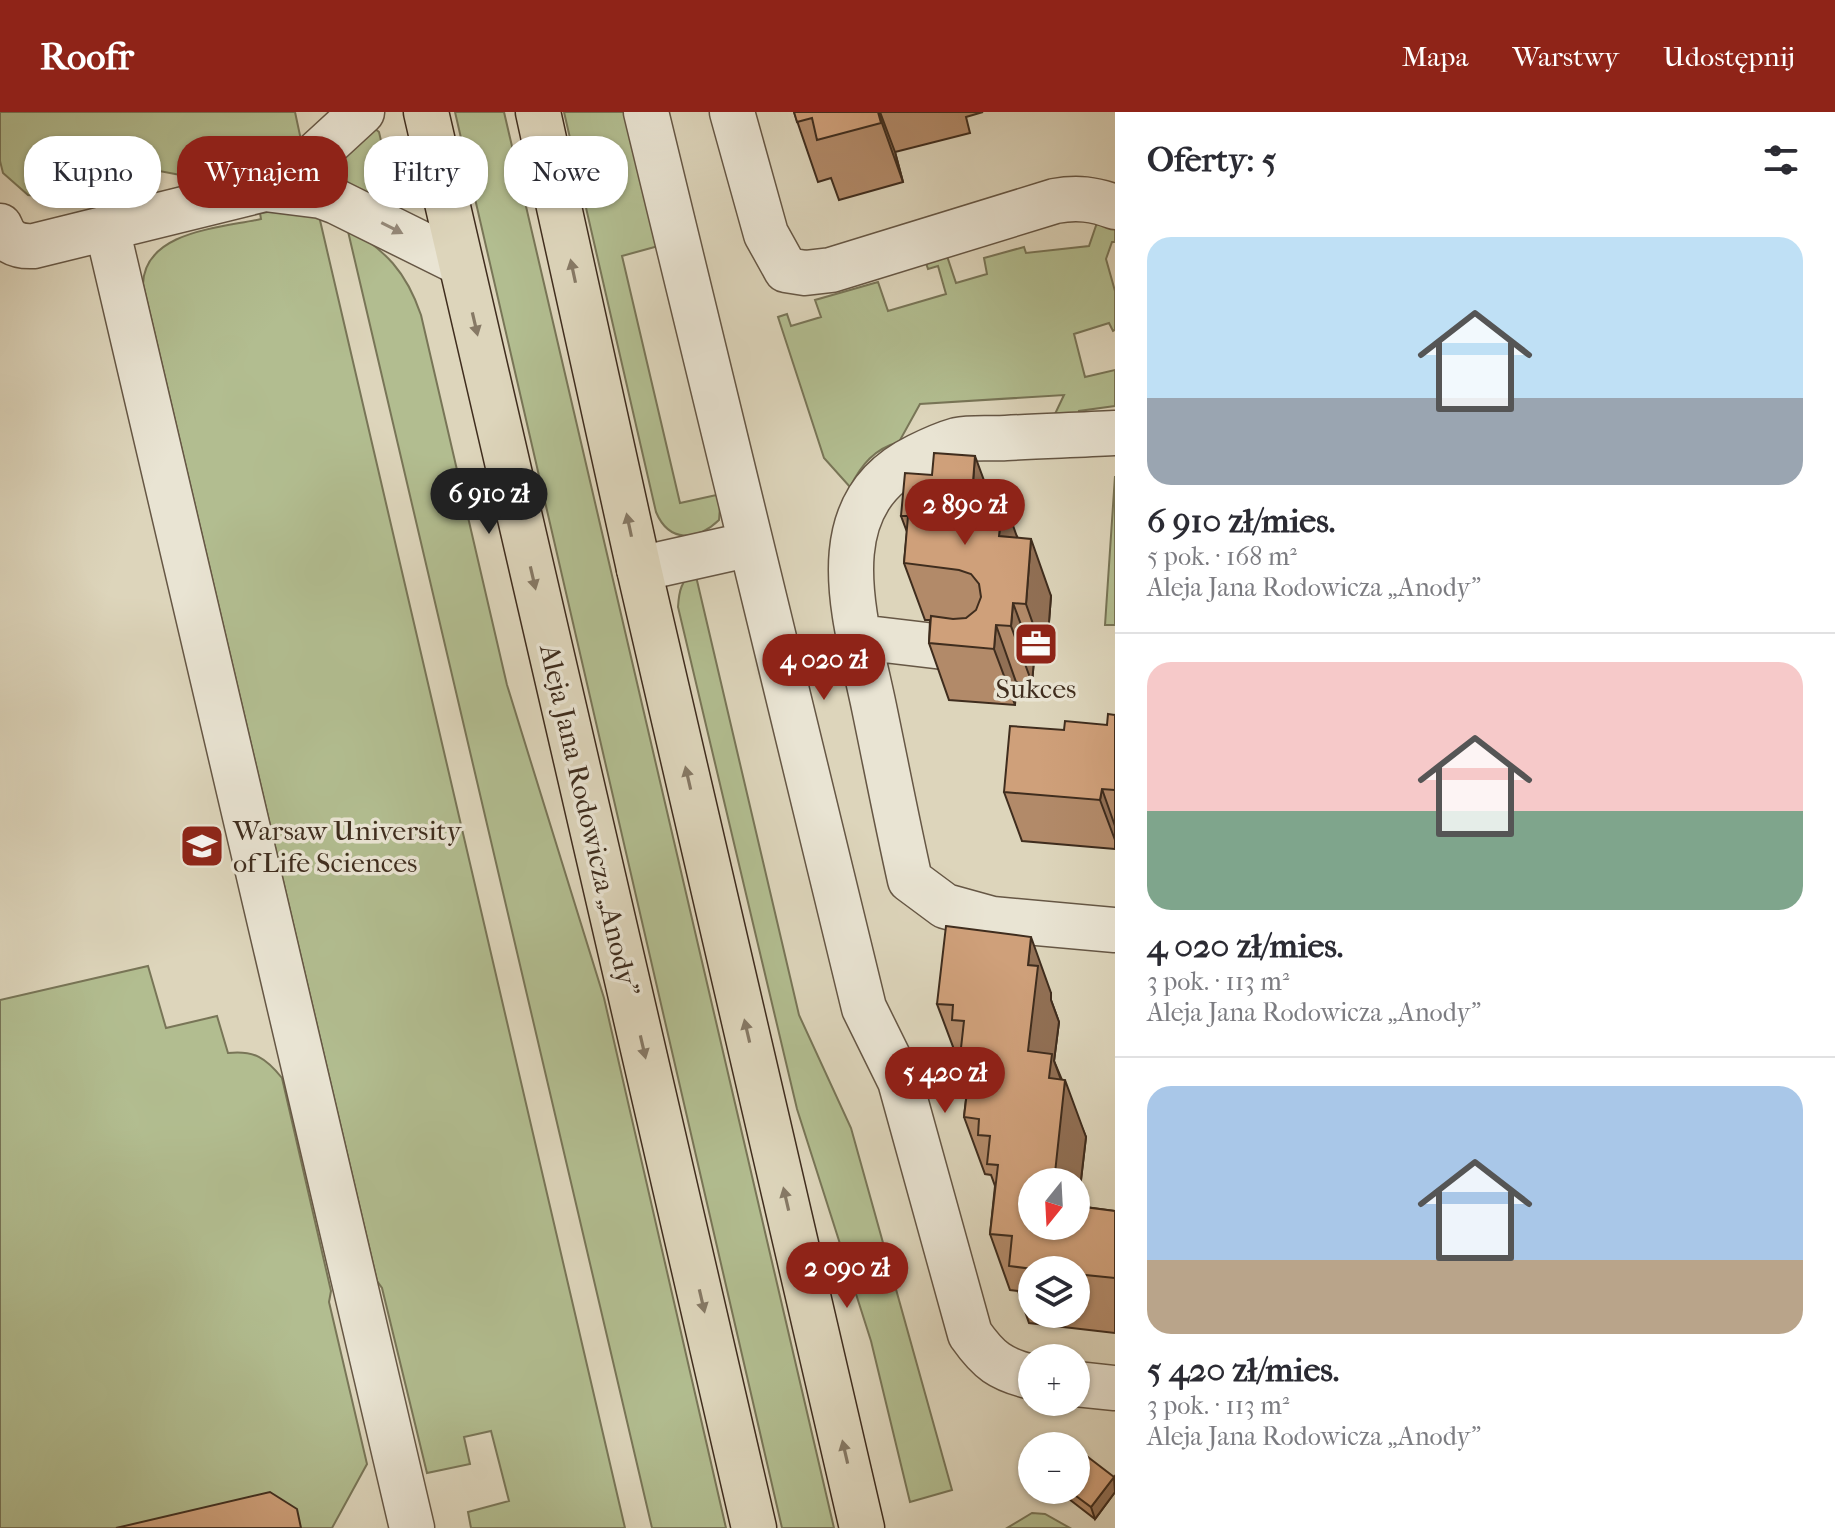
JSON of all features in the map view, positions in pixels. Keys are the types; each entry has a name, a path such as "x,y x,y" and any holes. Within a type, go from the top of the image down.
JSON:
{"main road":[{"name":"Aleja Jana Rodowicza „Anody”","path":"426,112 754,1528"},
{"path":"538,112 639,569 862,1528"}],"street":[{"path":"336,136 362,112"},
{"path":"646,112 864,1008 900,1081 970,1334 988,1359 1018,1374"},
{"path":"732,112 766,234 786,270 805,273 831,270 1075,197 1098,200 1115,207"},
{"path":"348,207 460,263"},
{"path":"0,226 9,241 20,247 188,208"},
{"path":"107,228 412,1528"},
{"path":"1115,433 958,440 930,450 891,472 864,507 852,544 850,580 910,880 945,906 992,919 1115,930"},
{"path":"639,569 751,544"},
{"path":"859,637 977,651"},
{"path":"1090,1385 1115,1388"}],"green space":[{"path":"0,112 295,112 300,136 177,136 177,174 161,171 161,136 24,136 24,191 3,173 0,161"},
{"path":"455,112 504,112 510,136 504,136 504,208 526,208 834,1528 782,1528 477,208 488,208 488,136 461,136"},
{"path":"564,112 631,112 662,245 622,256 680,503 721,494 719,520 693,535 676,534 668,529 656,512 586,208 628,208 628,136 570,136"},
{"path":"373,127 379,132 380,136 364,136 364,196 348,191 348,149"},
{"path":"275,211 319,216 625,1528 471,1528 468,1512 509,1501 491,1431 464,1437 470,1464 427,1473 382,1288 377,1281 143,284 147,266 170,243 187,235 261,219 260,213"},
{"path":"1100,214 1115,223 1115,242 1112,242 1106,259 1115,291 1115,330 1109,323 1074,334 1085,377 1115,370 1115,406 1079,411 1078,421 1054,416 1064,395 920,404 899,442 870,458 850,487 824,458 778,317 787,314 791,326 821,317 815,300 878,282 888,311 946,294 938,266 928,269 924,257 946,253 956,283 987,274 984,258 1024,247 1026,253 1089,246"},
{"path":"347,227 393,264 409,286 421,315 507,685 604,998 726,1528 652,1528"},
{"path":"1115,476 1115,625 1105,625"},
{"path":"695,572 799,1015 851,1128 952,1490 910,1502 871,1341 797,1109 678,607 682,586"},
{"path":"148,966 166,1028 217,1016 228,1053 259,1057 282,1078 367,1464 332,1528 0,1528 0,1000"},
{"path":"1032,1513 1045,1514 1070,1528 1007,1528"}],"building":[{"path":"794,112 878,112 881,123 817,140 812,118 797,122"},
{"path":"934,453 975,456 972,495 1003,497 999,536 1031,539 1026,604 1013,603 1011,626 996,625 994,649 929,643 931,616 966,618 976,610 981,597 979,584 971,574 959,570 904,563 908,516 901,516 905,473 932,475"},
{"path":"1108,714 1115,715 1115,790 1102,789 1100,800 1004,792 1010,726 1064,730 1065,721 1107,725"},
{"path":"946,926 1031,937 1028,965 1038,966 1028,1051 1052,1054 1049,1078 1065,1080 1056,1168 1018,1168 1018,1240 1090,1240 1090,1208 1115,1211 1115,1278 1090,1275 1090,1256 1018,1256 1018,1267 1009,1266 1012,1236 990,1234 998,1165 987,1164 990,1136 978,1135 979,1119 964,1117 972,1050 961,1048 964,1021 952,1020 953,1005 937,1004"},
{"path":"1090,1459 1114,1477 1091,1507 1087,1504 1090,1504"},
{"path":"270,1492 297,1509 301,1528 116,1528"}],"place":[{"name":"Sukces","path":"1036,644"},
{"name":"Warsaw University of Life Sciences","path":"202,846"}]}
